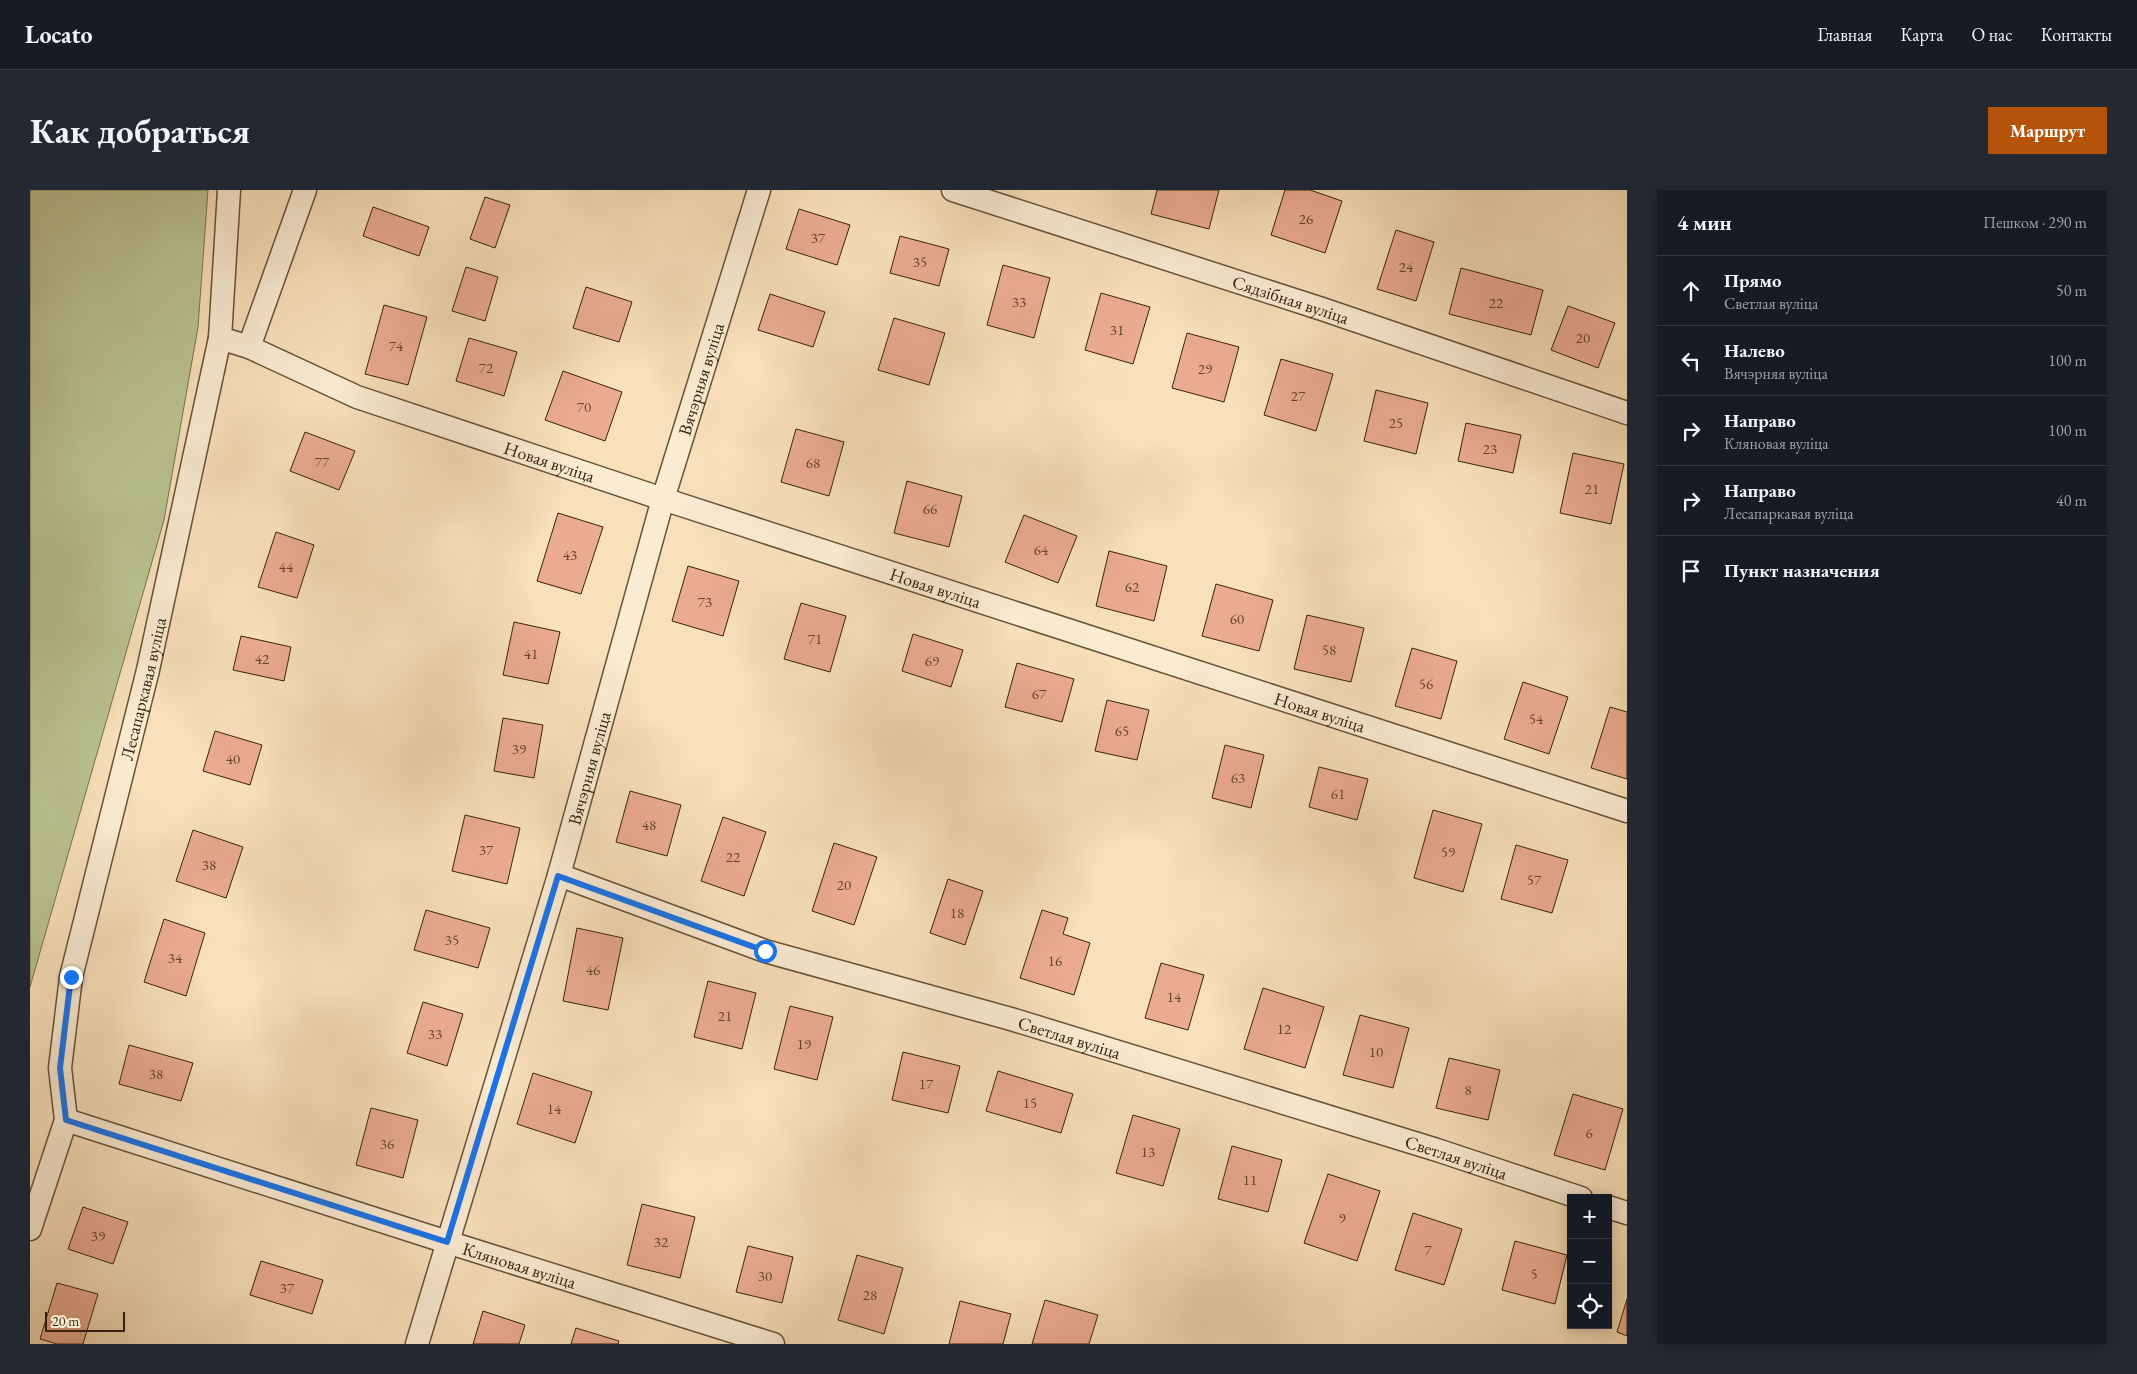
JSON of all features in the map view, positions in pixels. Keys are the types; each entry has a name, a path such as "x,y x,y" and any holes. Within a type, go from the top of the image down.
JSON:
{"street":[{"name":"Лесапаркавая вуліца","path":"30,1229 66,1120 60,1068 71,977 148,670 220,338 229,190"},
{"path":"220,338 249,347 305,190"},
{"name":"Вячэрняя вуліца","path":"417,1344 558,876 664,499 759,190"},
{"name":"Сядзібная вуліца","path":"953,190 1322,309 1627,413"},
{"name":"Новая вуліца","path":"249,347 357,397 664,499 1627,811"},
{"name":"Светлая вуліца","path":"558,876 765,951 1011,1019 1428,1147 1569,1194"},
{"name":"Кляновая вуліца","path":"66,1120 773,1344"},
{"path":"1612,1208 1627,1213"}],"green space":[{"path":"30,190 208,190 198,327 164,520 30,987"}],"building":[{"path":"1157,190 1219,190 1209,229 1151,214"},
{"path":"1285,190 1310,190 1342,201 1325,253 1271,235"},
{"path":"485,197 510,205 495,248 470,239"},
{"path":"373,207 429,227 419,256 363,236"},
{"path":"799,209 850,225 837,265 786,249"},
{"path":"1396,230 1434,242 1416,301 1377,289"},
{"path":"900,236 949,249 939,286 890,273"},
{"path":"1003,265 1050,278 1034,338 987,325"},
{"path":"466,267 498,277 485,321 452,311"},
{"path":"1461,268 1543,290 1531,335 1449,314"},
{"path":"586,287 632,302 619,342 573,328"},
{"path":"1101,293 1150,307 1133,364 1085,350"},
{"path":"770,294 825,312 813,347 758,330"},
{"path":"384,305 427,317 408,385 365,374"},
{"path":"1568,306 1615,323 1598,368 1551,350"},
{"path":"894,318 945,333 929,385 878,370"},
{"path":"1187,333 1239,347 1224,402 1172,388"},
{"path":"469,338 517,352 504,396 456,381"},
{"path":"1281,359 1333,374 1316,431 1264,415"},
{"path":"563,371 622,392 605,441 545,420"},
{"path":"1376,390 1428,403 1416,454 1364,441"},
{"path":"1466,423 1521,435 1513,473 1458,461"},
{"path":"796,429 844,442 829,496 781,482"},
{"path":"305,432 355,451 339,490 290,471"},
{"path":"1573,453 1624,464 1611,524 1560,513"},
{"path":"907,481 962,496 949,547 894,533"},
{"path":"558,513 603,527 581,594 537,581"},
{"path":"1024,515 1077,536 1058,583 1005,562"},
{"path":"276,532 314,545 297,598 258,587"},
{"path":"1109,551 1167,566 1154,621 1096,606"},
{"path":"688,566 739,581 723,636 672,621"},
{"path":"1216,584 1273,600 1259,651 1202,636"},
{"path":"801,603 846,616 830,672 784,659"},
{"path":"1307,615 1364,628 1351,682 1294,669"},
{"path":"514,622 560,632 548,684 503,675"},
{"path":"913,634 963,650 951,687 902,671"},
{"path":"241,636 291,647 284,681 233,670"},
{"path":"1412,648 1457,661 1441,719 1395,706"},
{"path":"1017,663 1074,679 1062,722 1005,707"},
{"path":"1523,682 1568,697 1549,754 1504,739"},
{"path":"1107,700 1149,710 1137,760 1095,751"},
{"path":"1610,707 1627,712 1627,779 1591,768"},
{"path":"503,718 543,725 534,778 494,771"},
{"path":"215,731 262,745 250,785 203,771"},
{"path":"1225,745 1264,755 1251,808 1212,798"},
{"path":"1319,767 1368,779 1357,820 1309,807"},
{"path":"630,791 681,805 667,856 616,842"},
{"path":"1433,810 1482,824 1463,892 1414,878"},
{"path":"465,815 520,828 507,884 452,871"},
{"path":"723,817 766,832 744,896 701,881"},
{"path":"193,830 243,847 226,898 176,881"},
{"path":"834,843 877,857 854,925 812,911"},
{"path":"1516,845 1568,860 1552,913 1501,899"},
{"path":"948,879 983,891 965,945 930,933"},
{"path":"426,910 490,928 478,968 414,950"},
{"path":"1042,910 1068,918 1063,934 1090,943 1074,995 1020,978"},
{"path":"164,919 205,933 186,996 144,982"},
{"path":"577,928 623,938 608,1010 563,1001"},
{"path":"1161,963 1204,975 1188,1030 1145,1018"},
{"path":"708,981 756,993 742,1049 694,1037"},
{"path":"1263,988 1324,1007 1305,1068 1244,1049"},
{"path":"423,1002 463,1014 447,1066 407,1053"},
{"path":"790,1006 833,1017 817,1080 774,1069"},
{"path":"1360,1015 1409,1028 1393,1088 1343,1075"},
{"path":"129,1045 193,1063 181,1101 119,1084"},
{"path":"903,1052 960,1066 948,1113 892,1100"},
{"path":"1449,1058 1500,1070 1488,1120 1436,1108"},
{"path":"998,1071 1073,1094 1061,1133 986,1111"},
{"path":"533,1073 592,1092 575,1143 517,1124"},
{"path":"1573,1094 1623,1109 1605,1170 1554,1155"},
{"path":"371,1108 418,1120 403,1178 356,1165"},
{"path":"1133,1115 1180,1129 1163,1186 1116,1173"},
{"path":"1232,1146 1282,1160 1268,1212 1218,1199"},
{"path":"1328,1174 1380,1191 1357,1261 1304,1243"},
{"path":"642,1204 695,1217 680,1278 627,1265"},
{"path":"83,1207 128,1222 113,1264 68,1249"},
{"path":"1413,1213 1462,1229 1444,1285 1395,1270"},
{"path":"1515,1241 1567,1255 1555,1304 1502,1290"},
{"path":"748,1246 793,1257 782,1303 736,1292"},
{"path":"857,1255 903,1268 884,1334 838,1320"},
{"path":"261,1261 323,1280 312,1314 250,1295"},
{"path":"57,1283 98,1294 83,1344 57,1344 40,1339"},
{"path":"1627,1299 1627,1336 1617,1332"},
{"path":"1045,1300 1098,1315 1089,1344 1032,1344"},
{"path":"960,1301 1011,1314 1003,1344 949,1344"},
{"path":"483,1311 525,1325 519,1344 473,1344"},
{"path":"576,1328 619,1341 618,1344 571,1344"}],"route":[{"path":"71,977 60,1068 66,1120 447,1242 558,876 765,951"}]}
